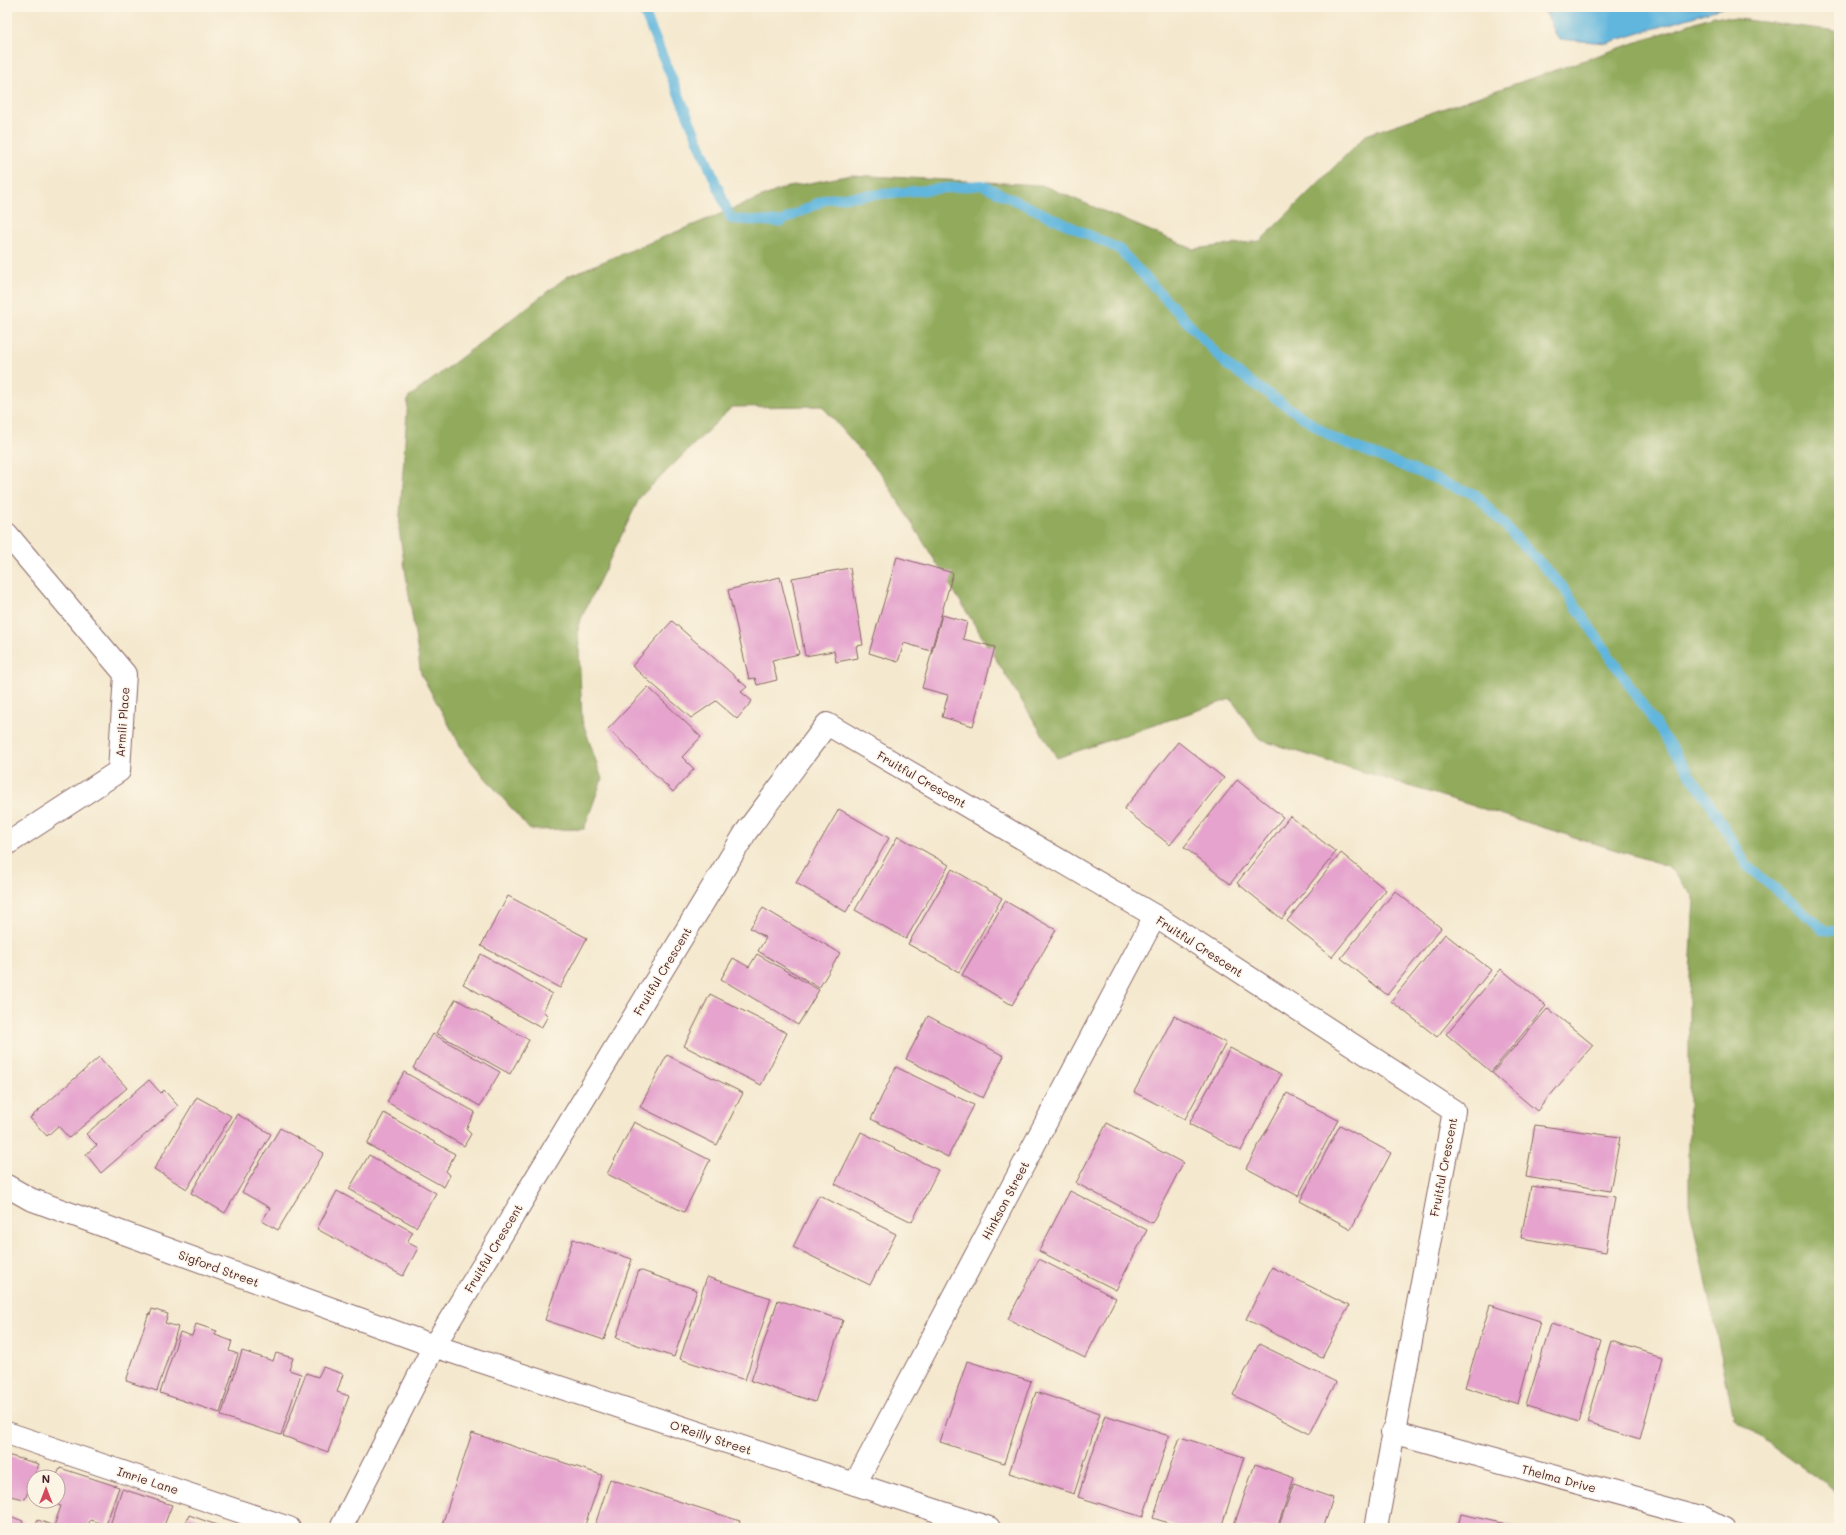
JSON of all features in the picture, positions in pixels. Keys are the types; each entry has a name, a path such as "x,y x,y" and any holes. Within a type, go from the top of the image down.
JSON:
{"street":[{"name":"Armili Place","path":"7,534 125,674 119,772 7,844"},
{"name":"Fruitful Crescent","path":"341,1528 434,1346 746,832 827,724 1155,916 1454,1111 1392,1432 1376,1528"},
{"name":"Hinkson Street","path":"855,1484 1155,916"},
{"name":"Sigford Street","path":"7,1186 30,1199 434,1346"},
{"name":"O'Reilly Street","path":"434,1346 989,1528"},
{"name":"Thelma Drive","path":"1392,1432 1703,1517 1724,1528"},
{"name":"Imrie Lane","path":"7,1433 289,1528"}],"green space":[{"path":"1713,16 1839,31 1839,1494 1734,1418 1689,1204 1689,995 1694,897 1668,866 1260,740 1231,699 1057,758 882,475 822,406 732,407 640,497 578,625 582,720 602,779 584,829 530,830 465,754 421,674 399,529 408,398 568,276 784,188 851,175 1042,185 1193,249 1260,241 1366,135"}],"water":[{"path":"1530,7 1725,7 1607,43 1558,39 1546,13"}],"building":[{"path":"897,557 953,573 931,651 904,643 898,662 869,653"},
{"path":"850,568 863,645 856,646 858,658 836,662 834,651 805,656 792,578"},
{"path":"780,577 799,654 772,660 777,680 757,685 755,678 749,679 728,590"},
{"path":"942,615 967,622 963,639 995,647 973,726 942,717 948,695 922,688"},
{"path":"672,621 747,687 741,692 752,701 737,719 716,701 691,718 632,666"},
{"path":"648,687 701,737 682,757 694,769 673,792 608,729"},
{"path":"1178,742 1224,778 1170,845 1124,809"},
{"path":"1237,780 1283,817 1230,884 1184,847"},
{"path":"839,809 889,838 846,912 796,883"},
{"path":"1290,816 1336,852 1282,919 1237,883"},
{"path":"898,836 949,865 906,939 855,910"},
{"path":"1341,853 1386,890 1332,957 1287,921"},
{"path":"952,869 1002,898 959,972 908,944"},
{"path":"1395,891 1441,928 1387,995 1341,958"},
{"path":"508,896 587,938 560,988 481,946"},
{"path":"1005,901 1056,930 1012,1005 962,975"},
{"path":"763,908 840,953 819,988 758,951 766,938 750,928"},
{"path":"1445,934 1491,970 1437,1037 1391,1001"},
{"path":"481,954 552,994 543,1011 548,1016 541,1028 463,984"},
{"path":"757,954 819,990 798,1025 721,979 733,958 749,967"},
{"path":"1501,969 1546,1006 1491,1072 1446,1034"},
{"path":"710,994 787,1033 761,1085 684,1046"},
{"path":"456,999 529,1040 510,1074 436,1033"},
{"path":"1548,1008 1593,1045 1537,1111 1492,1073"},
{"path":"928,1016 1004,1056 983,1098 906,1059"},
{"path":"1174,1016 1226,1043 1185,1119 1134,1092"},
{"path":"433,1034 500,1072 480,1106 413,1068"},
{"path":"1230,1048 1281,1075 1241,1151 1189,1124"},
{"path":"667,1055 743,1093 717,1145 640,1107"},
{"path":"99,1057 127,1088 69,1138 58,1126 47,1136 30,1118"},
{"path":"896,1067 974,1105 948,1157 871,1119"},
{"path":"404,1072 475,1112 466,1129 471,1134 464,1146 387,1102"},
{"path":"149,1080 161,1093 164,1090 178,1106 101,1173 86,1154 97,1145 86,1134"},
{"path":"1287,1093 1338,1120 1298,1196 1246,1168"},
{"path":"197,1097 231,1116 187,1189 154,1169"},
{"path":"384,1113 455,1154 446,1171 450,1175 444,1187 367,1144"},
{"path":"237,1114 271,1134 225,1213 191,1193"},
{"path":"634,1122 710,1160 684,1212 607,1174"},
{"path":"1107,1123 1183,1163 1152,1223 1076,1183"},
{"path":"1340,1125 1391,1153 1351,1229 1300,1201"},
{"path":"1535,1125 1620,1137 1610,1191 1526,1177"},
{"path":"280,1128 324,1153 278,1230 262,1221 270,1208 242,1192"},
{"path":"861,1132 938,1170 912,1222 835,1184"},
{"path":"369,1155 436,1193 416,1227 349,1189"},
{"path":"1531,1186 1615,1197 1606,1252 1521,1238"},
{"path":"337,1191 413,1232 407,1242 418,1248 403,1276 317,1229"},
{"path":"1070,1191 1147,1230 1116,1290 1039,1251"},
{"path":"819,1195 896,1234 870,1285 793,1247"},
{"path":"573,1239 632,1259 604,1340 545,1320"},
{"path":"1039,1259 1116,1298 1085,1358 1008,1319"},
{"path":"1272,1267 1349,1306 1322,1358 1246,1319"},
{"path":"639,1270 697,1290 674,1357 616,1338"},
{"path":"707,1277 771,1298 745,1380 680,1359"},
{"path":"778,1300 843,1320 815,1402 751,1381"},
{"path":"1490,1305 1540,1321 1518,1404 1465,1387"},
{"path":"152,1309 168,1314 165,1323 178,1327 157,1391 126,1381 149,1313 150,1315"},
{"path":"196,1324 217,1331 215,1335 232,1341 229,1351 238,1354 220,1413 160,1393 180,1332 192,1336"},
{"path":"1551,1324 1601,1340 1579,1422 1526,1406"},
{"path":"1611,1341 1662,1357 1640,1439 1587,1423"},
{"path":"1259,1344 1336,1382 1310,1434 1233,1395"},
{"path":"242,1351 273,1361 276,1353 293,1358 289,1370 301,1374 281,1435 221,1416"},
{"path":"967,1361 1031,1381 1004,1463 940,1442"},
{"path":"323,1367 343,1374 337,1392 349,1396 328,1452 283,1436 306,1373 318,1377"},
{"path":"1036,1392 1100,1413 1074,1494 1009,1473"},
{"path":"1105,1415 1169,1436 1143,1517 1078,1497"},
{"path":"472,1433 602,1475 584,1528 441,1528"},
{"path":"1180,1437 1244,1457 1221,1528 1183,1528 1153,1518"},
{"path":"7,1455 39,1464 37,1469 26,1469 25,1499 9,1496 7,1501"},
{"path":"1255,1464 1294,1478 1277,1528 1233,1528"},
{"path":"66,1470 119,1487 106,1525 90,1520 88,1528 34,1528 38,1520 54,1526 60,1509 66,1509"},
{"path":"610,1479 740,1521 738,1528 594,1528"},
{"path":"1294,1484 1333,1498 1323,1528 1278,1528"},
{"path":"122,1489 172,1505 163,1528 116,1528 110,1525"},
{"path":"1461,1514 1519,1527 1519,1528 1458,1528"},
{"path":"7,1515 23,1521 20,1528 7,1528"},
{"path":"189,1515 225,1528 184,1528"}],"waterway":[{"path":"642,7 731,219 780,222 826,199 982,185 1119,249 1228,366 1333,438 1476,495 1562,586 1712,807 1747,866 1824,930 1839,931"}]}
